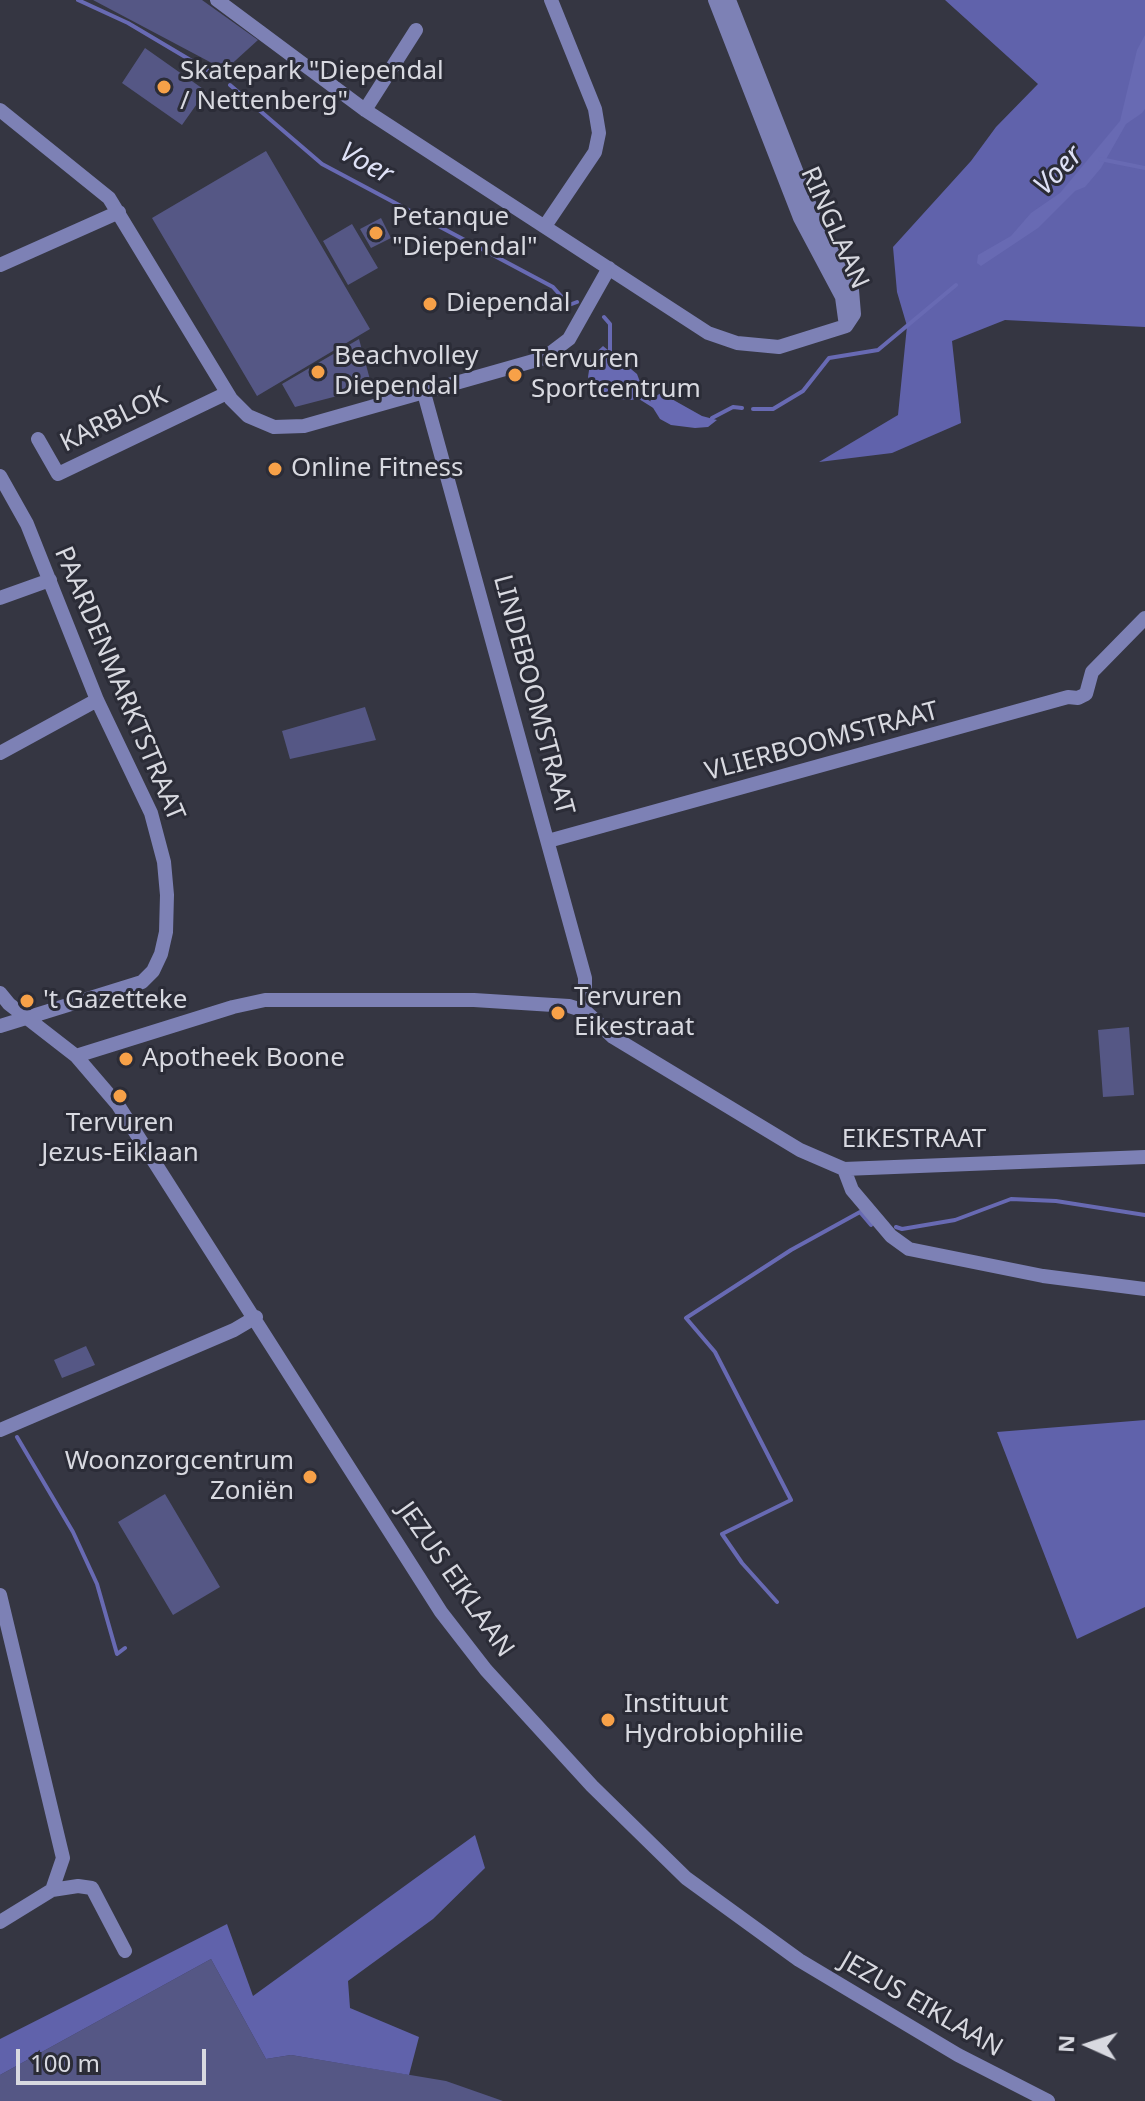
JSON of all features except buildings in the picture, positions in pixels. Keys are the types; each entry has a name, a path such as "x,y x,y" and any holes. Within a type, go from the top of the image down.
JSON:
{"street":[{"path":"545,226 595,152 599,133 595,109 551,0"},
{"name":"RINGLAAN","path":"715,0 800,218 842,297 846,326"},
{"name":"RINGLAAN","path":"729,0 814,216 852,290 854,314 846,326"},
{"path":"223,2 365,110 708,333 737,343 766,348 791,345 846,326"},
{"path":"365,110 416,30"},
{"path":"0,110 109,198 227,393 248,416 274,427 290,428 424,393 524,365 553,352 576,328 609,268"},
{"path":"0,265 119,212"},
{"name":"KARBLOK","path":"38,439 58,474 227,393"},
{"name":"LINDEBOOMSTRAAT","path":"424,393 585,978 585,1011"},
{"name":"PAARDENMARKTSTRAAT","path":"0,476 27,524 97,700 151,813 164,862 166,932 153,971 142,982 0,1026"},
{"path":"0,598 50,580"},
{"name":"VLIERBOOMSTRAAT","path":"548,841 1068,697 1078,698 1086,694 1092,672 1142,625"},
{"path":"0,753 97,700"},
{"name":"JEZUS EIKLAAN","path":"0,993 26,1018 76,1056 118,1105 464,1644 649,1844 686,1878 799,1960 958,2055 1048,2101"},
{"path":"76,1056 265,1000 474,1000 569,1006 585,1011"},
{"name":"EIKESTRAAT","path":"585,1011 613,1037 800,1150 844,1169 1145,1157"},
{"path":"844,1169 852,1190 891,1236 909,1249 1043,1276 1145,1289"},
{"path":"0,1430 234,1330 256,1317"},
{"path":"0,1595 2,1614 61,1845 62,1869 52,1890"},
{"path":"0,1922 52,1890 78,1886 92,1888 125,1951"}],"shaded area":[{"path":"93,0 202,0 258,40 225,70"},
{"path":"945,0 1145,0 1145,327 1005,320 952,341 961,423 892,453 819,462 898,415 907,326 897,292 893,247 971,161 996,127 1038,84"},
{"path":"1145,35 1145,109 1126,124 1101,168 1085,187 1075,191 1038,228 981,266 977,263 978,255 1011,236 1031,213 1060,193 1120,121 1137,50"},
{"name":"Skatepark \"Diependal / Nettenberg\"","path":"145,48 206,91 182,125 122,83"},
{"path":"266,151 370,329 257,396 152,218"},
{"name":"Petanque \"Diependal\"","path":"381,218 391,238 371,248 360,229"},
{"path":"352,224 378,268 348,285 323,241"},
{"path":"359,339 372,387 295,407 282,384"},
{"path":"603,346 637,374 645,395 632,400 611,398 592,385 588,377 591,357"},
{"path":"661,393 702,416 717,420 708,427 671,425 660,419 650,403"},
{"path":"365,707 376,740 290,759 282,731"},
{"path":"1129,1027 1134,1095 1103,1097 1098,1030"},
{"path":"86,1346 95,1365 62,1378 54,1360"},
{"path":"1145,1420 1145,1607 1077,1639 997,1432"},
{"path":"165,1494 220,1587 173,1615 118,1522"},
{"path":"475,1835 485,1868 433,1919 348,1981 350,2008 419,2037 409,2075 291,2055 266,2059 211,1959 0,2075 0,2039 227,1924 253,1996"},
{"path":"211,1959 266,2059 291,2055 446,2081 503,2101 0,2101 0,2075"}],"waterway":[{"name":"Voer","path":"78,0 128,23 219,77"},
{"name":"Voer","path":"230,85 322,164 553,287 569,305 577,302"},
{"path":"1100,159 1145,168"},
{"name":"Voer","path":"753,409 773,409 803,391 829,358 878,350 956,285"},
{"name":"Voer","path":"604,317 610,324 610,352"},
{"name":"Voer","path":"638,396 654,406"},
{"name":"Voer","path":"712,418 733,407 742,408"},
{"path":"896,1227 902,1229 955,1220 1011,1199 1056,1201 1145,1215"},
{"path":"777,1602 742,1563 722,1534 791,1500 715,1352 686,1318 791,1250 860,1212 871,1225"},
{"path":"17,1437 73,1532 97,1584 117,1654 125,1648"}],"place":[{"name":"Skatepark \"Diependal / Nettenberg\"","path":"164,87"},
{"name":"Petanque \"Diependal\"","path":"376,233"},
{"name":"Diependal","path":"430,304"},
{"name":"Beachvolley Diependal","path":"318,372"},
{"name":"Tervuren Sportcentrum","path":"515,375"},
{"name":"Online Fitness","path":"275,469"},
{"name":"'t Gazetteke","path":"27,1001"},
{"name":"Tervuren Eikestraat","path":"558,1013"},
{"name":"Apotheek Boone","path":"126,1059"},
{"name":"Tervuren Jezus-Eiklaan","path":"120,1096"},
{"name":"Woonzorgcentrum Zoniën","path":"310,1477"},
{"name":"Instituut Hydrobiophilie","path":"608,1720"}]}
